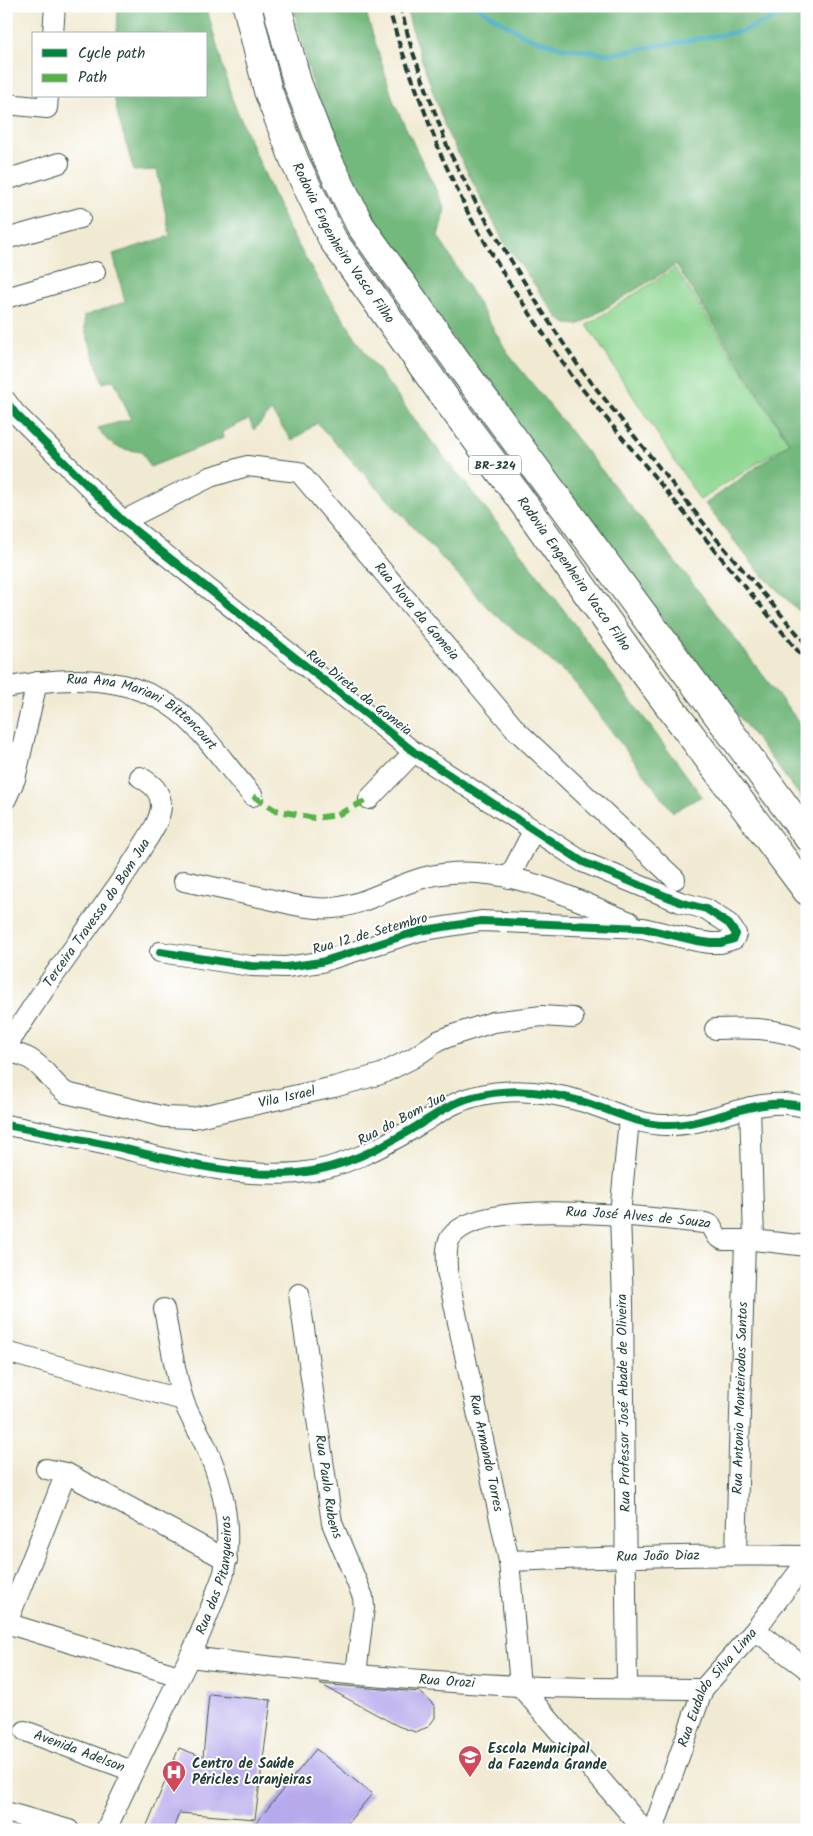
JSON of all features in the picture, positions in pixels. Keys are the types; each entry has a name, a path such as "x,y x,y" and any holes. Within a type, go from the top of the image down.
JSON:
{"highway":[{"name":"Rodovia Engenheiro Vasco Filho","path":"247,6 268,91 295,162 333,240 629,652 807,891"},
{"name":"Rodovia Engenheiro Vasco Filho","path":"277,6 297,82 325,154 360,225 466,374 807,836"}],"street":[{"path":"53,32 55,6"},
{"path":"6,104 47,108 48,98"},
{"path":"6,180 59,163"},
{"path":"6,239 80,218"},
{"path":"6,298 95,272"},
{"name":"Rua Direta da Gomeia","path":"6,401 15,413 123,522 414,752 583,862 680,902 706,909 729,924 736,934 734,939"},
{"name":"Rua Nova da Gomeia","path":"123,522 210,477 247,466 299,472 517,731 675,878"},
{"name":"Rua Ana Mariani Bittencourt","path":"6,688 37,682 72,680 119,684 142,690 179,712 200,733 253,796"},
{"path":"6,799 15,779 37,682"},
{"path":"369,799 414,752"},
{"name":"Terceira Travessa do Bom Jua","path":"6,1049 53,976 102,909 135,859 159,816 161,805 159,793 153,784 140,777"},
{"path":"509,878 530,837"},
{"path":"184,881 312,908 334,908 361,901 424,878 451,872 482,872 549,889 643,928"},
{"name":"Rua 12 de Setembro","path":"160,952 252,966 286,967 320,962 419,931 482,921 643,928 697,941 721,943 734,939"},
{"name":"Vila Israel","path":"6,1049 28,1058 55,1085 66,1093 165,1117 193,1118 334,1088 381,1074 414,1058 438,1041 494,1022 542,1016 573,1018"},
{"path":"715,1029 768,1029 794,1035 807,1041"},
{"name":"Rua do Bom Jua","path":"6,1125 182,1163 241,1172 296,1173 343,1164 401,1135 443,1110 471,1097 499,1091 534,1091 567,1098 584,1102 629,1119 651,1124 684,1124 771,1103 785,1103 807,1108"},
{"name":"Rua Antonio Monteirodos Santos","path":"736,1554 749,1240 750,1107"},
{"name":"Rua Professor José Abade de Oliveira","path":"627,1688 620,1215 629,1119"},
{"name":"Rua José Alves de Souza","path":"463,1227 492,1216 517,1213 550,1212 620,1215 705,1223 711,1225 717,1236 723,1240 749,1240 807,1246"},
{"name":"Rua Armando Torres","path":"463,1227 450,1237 447,1250 448,1271 508,1561 520,1686"},
{"name":"Rua Paulo Rubens","path":"299,1294 332,1523 363,1597 364,1607 356,1674"},
{"name":"Rua das Pitangueiras","path":"106,1830 178,1676 190,1658 224,1573 226,1560 225,1508 219,1482 207,1449 183,1400 164,1309"},
{"path":"6,1352 183,1400"},
{"path":"46,1469 66,1473 226,1560"},
{"path":"66,1473 7,1623 178,1676"},
{"name":"Rua João Diaz","path":"508,1561 736,1554 807,1556"},
{"name":"Rua Eudaldo Silva Lima","path":"653,1830 703,1689 755,1630 807,1561"},
{"path":"755,1630 807,1669"},
{"name":"Rua Orozi","path":"190,1658 356,1674 520,1686 703,1689"},
{"path":"520,1686 644,1830"},
{"name":"Avenida Adelson","path":"25,1732 132,1771"},
{"path":"6,1812 69,1830"}],"green space":[{"path":"118,6 206,6 232,99 287,226 322,286 369,358 421,428 528,562 702,796 673,812 571,678 488,608 317,423 292,441 271,411 254,430 249,419 222,432 223,438 150,467 142,452 128,450 112,444 102,435 98,428 131,419 114,380 103,383 85,330 84,316 125,302 113,254 170,236 157,170 134,171 114,98 208,98 208,32 117,32"},
{"path":"293,6 364,6 394,103 445,209 438,236 509,355 683,571 802,726 807,729 807,805 535,452 382,240 332,139 311,79"},
{"path":"406,6 807,6 807,619 759,572 705,504 790,443 676,265 578,325 567,324 559,319 504,242 447,132 413,34"},
{"path":"675,268 789,443 700,500 587,325"}],"building":[{"path":"320,1684 420,1692 435,1706 435,1718 428,1727 415,1732 398,1726"},
{"path":"209,1694 271,1700 255,1819 179,1813 173,1830 145,1830 179,1748 203,1757"},
{"path":"316,1749 372,1794 342,1830 250,1830"}],"waterway":[{"path":"476,6 527,37 564,48 611,54 743,31 787,13"}],"railway":[{"path":"388,6 399,43 441,155 469,215 506,278 574,379 807,662"},
{"path":"400,6 412,50 449,151 477,205 542,311 579,367 714,536 807,645"}],"marked path":[{"path":"253,796 275,810 314,818 337,815 369,799"}],"cycle path":[{"path":"6,401 15,413 123,521 414,752 583,862 680,902 706,909 729,924 736,934 734,939 721,943 711,943 643,928 481,921 419,931 321,962 286,967 251,966 160,952"},
{"path":"6,1125 103,1144 184,1163 229,1171 275,1174 314,1171 345,1162 389,1142 458,1102 500,1092 514,1091 557,1095 643,1122 664,1125 700,1121 770,1104 788,1104 807,1108"}],"place":[{"name":"Escola Municipal da Fazenda Grande","path":"470,1778"},
{"name":"Centro de Saúde Péricles Laranjeiras","path":"174,1793"}]}
